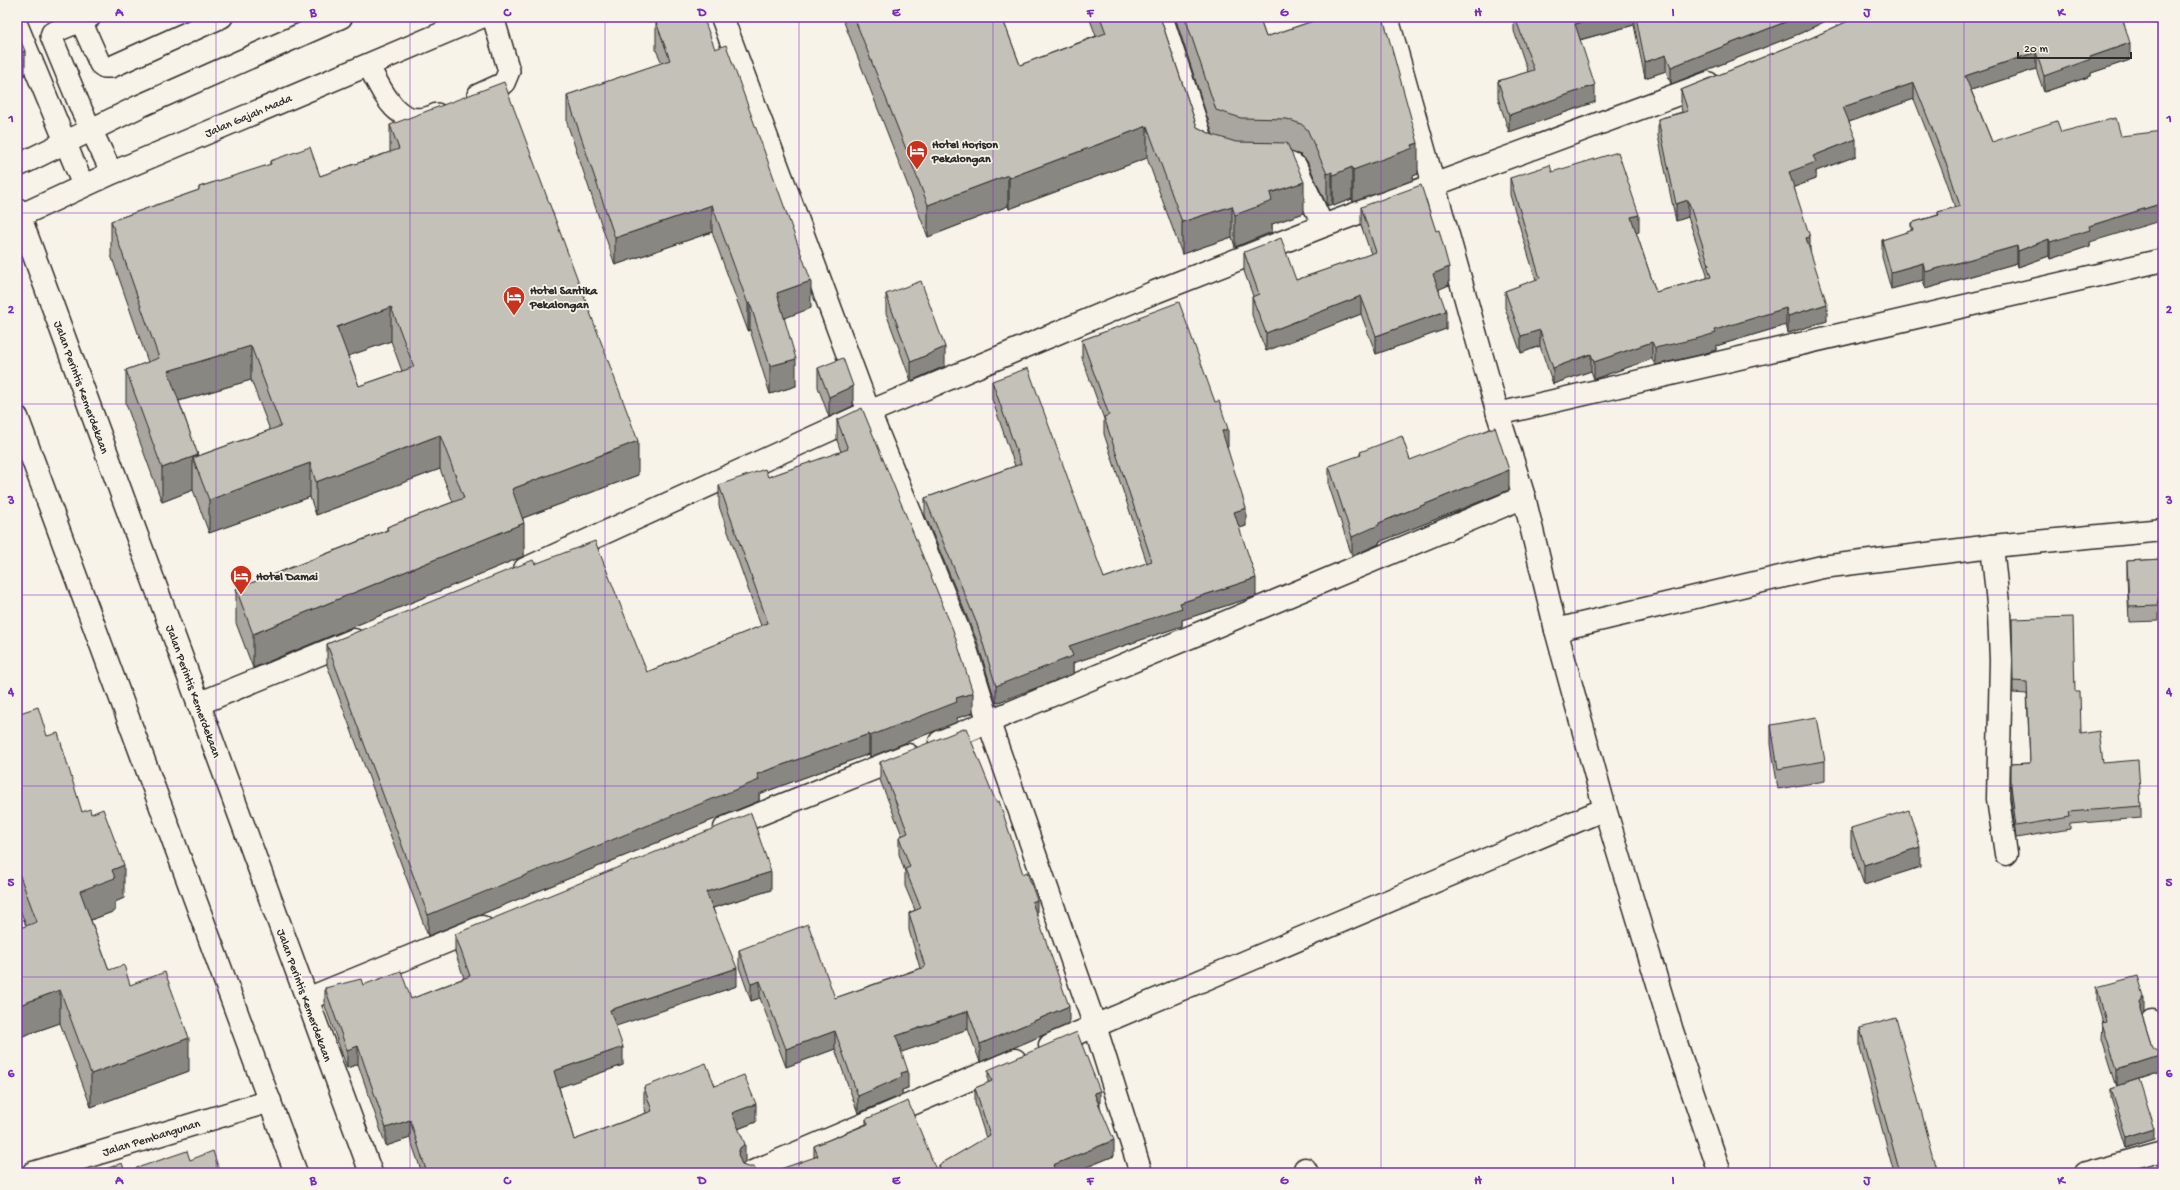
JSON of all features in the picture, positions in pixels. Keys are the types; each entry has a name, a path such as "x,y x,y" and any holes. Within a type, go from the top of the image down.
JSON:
{"main road":[{"path":"17,166 91,129 341,17"},
{"name":"Jalan Gajah Mada","path":"18,214 83,185 481,17"},
{"path":"722,17 869,412 964,646 989,723 1095,1026 1141,1173"},
{"path":"1387,17 1498,414 1524,497 1556,630 1605,809 1672,1031 1720,1173"},
{"path":"510,576 869,412 1155,292 1323,226 1642,109 1728,75"},
{"name":"Jalan Perintis Kemerdekaan","path":"18,214 371,1173"},
{"path":"1498,414 2163,260"},
{"path":"17,417 296,1173"},
{"path":"709,835 989,723 1524,497"},
{"path":"1556,630 1822,567 1992,546 2163,530"},
{"path":"1992,546 1999,613 2001,660 1998,799 2006,854"},
{"path":"198,704 372,632"},
{"path":"750,1173 1605,809"},
{"path":"307,999 504,918"},
{"path":"2152,1021 2163,1056"},
{"name":"Jalan Pembangunan","path":"33,1173 270,1101"},
{"path":"2086,1173 2163,1152"}],"lane":[{"path":"112,173 91,129 51,36 52,33 85,19 100,64 104,67 111,67 222,17"},
{"path":"368,65 391,106 409,118 432,117 504,83 509,71 493,17"},
{"path":"1162,17 1206,151 1229,161"},
{"path":"17,25 83,185"},
{"path":"1267,163 1290,162 1296,166 1323,226"}],"building":[{"path":"671,17 703,17 715,49 726,45 811,281 777,293 796,359 770,366 750,303 748,304 712,205 615,238 567,95 670,60 656,22"},
{"path":"854,17 1002,17 1020,65 1106,33 1100,17 1160,17 1197,127 1213,135 1236,142 1287,143 1304,182 1270,193 1272,201 1235,215 1232,206 1182,222 1147,126 1009,178 1008,175 928,205"},
{"path":"1185,17 1259,17 1266,37 1319,19 1318,17 1383,17 1418,143 1412,145 1413,148 1353,170 1352,167 1333,175 1332,172 1327,174 1307,129 1301,124 1287,119 1241,118 1216,110"},
{"path":"1515,17 1601,17 1575,24 1595,85 1509,115 1498,81 1534,70"},
{"path":"1636,17 1798,17 1671,67 1666,55 1645,62"},
{"path":"1857,17 2122,17 2130,43 2090,57 2091,59 2044,76 2036,52 1965,76 1992,142 2057,121 2061,132 2116,118 2121,136 2163,131 2163,203 2089,226 2090,230 2050,242 2049,239 2018,251 2017,246 1925,272 1923,263 1891,272 1882,240 1913,230 1911,223 1939,215 1938,212 1960,206 1949,171 1914,83 1843,107 1856,139 1813,156 1816,162 1789,172 1810,237 1806,238 1827,304 1788,316 1786,308 1715,330 1716,333 1699,338 1655,348 1652,342 1594,362 1591,354 1553,368 1540,330 1521,336 1505,291 1540,278 1510,178 1550,165 1552,172 1618,152 1639,215 1631,217 1656,292 1711,277 1707,265 1709,265 1688,200 1676,204 1658,119 1688,111 1681,90 1811,38"},
{"path":"17,32 25,51 17,54"},
{"path":"504,82 638,441 512,489 524,523 253,634 236,589 388,530 387,527 464,498 440,435 316,482 310,463 209,500 193,458 281,426 251,346 168,371 198,455 162,468 126,370 159,358 111,221 199,190 199,187 271,164 270,161 310,147 320,176 399,149 390,125","holes":["391,307 414,367 359,386 337,327"]},
{"path":"1421,185 1436,231 1439,230 1449,267 1433,274 1446,311 1376,336 1361,296 1266,333 1252,297 1259,294 1244,252 1281,238 1296,280 1376,252 1361,207"},
{"path":"921,281 945,347 911,362 886,294"},
{"path":"1179,302 1215,402 1219,401 1228,429 1222,431 1246,508 1234,512 1256,578 1180,603 1182,608 1069,646 1073,656 996,686 977,624 925,498 1021,464 992,381 1028,368 1104,578 1152,561 1104,417 1109,415 1082,340 1140,319 1139,317"},
{"path":"843,358 853,386 829,397 818,368"},
{"path":"862,408 953,630 973,693 956,698 957,702 870,736 869,734 757,774 759,780 428,915 327,644 533,560 535,564 595,541 647,672 768,623 719,485 765,469 768,477 848,449 837,420"},
{"path":"1495,427 1509,470 1379,523 1379,525 1352,537 1329,466 1361,455 1360,452 1402,436 1410,460"},
{"path":"2163,559 2163,597 2158,598 2159,606 2129,607 2127,561"},
{"path":"2073,617 2075,691 2080,691 2081,734 2099,731 2103,763 2138,760 2141,806 2069,812 2070,817 2016,826 2011,786 2011,764 2030,763 2027,682 2013,681 2012,619"},
{"path":"38,707 47,736 58,733 82,812 90,809 91,814 103,809 124,865 112,870 115,878 80,891 109,970 124,965 130,985 165,972 189,1038 91,1074 60,990 17,1006 17,929 37,922 17,868 17,714"},
{"path":"1817,717 1825,761 1778,769 1771,725"},
{"path":"966,728 996,802 999,801 1023,874 1027,872 1037,900 1032,902 1069,1006 980,1044 968,1011 896,1036 908,1071 901,1073 902,1077 858,1096 835,1031 786,1049 760,981 751,984 739,950 808,924 835,998 925,967 909,913 921,908 905,869 910,867 899,837 908,833 880,762"},
{"path":"1909,810 1920,847 1864,865 1851,828"},
{"path":"751,813 771,872 706,892 737,968 610,1010 623,1047 554,1071 574,1140 652,1111 644,1087 706,1063 715,1086 744,1075 756,1104 732,1113 745,1144 740,1148 738,1154 742,1165 754,1167 757,1173 427,1173 410,1120 386,1128 358,1046 347,1050 325,988 361,979 363,985 401,971 411,999 470,976 455,934"},
{"path":"2138,976 2144,996 2140,1002 2140,1009 2151,1044 2154,1049 2163,1055 2117,1070 2102,1023 2106,1022 2097,987"},
{"path":"1896,1018 1938,1173 1900,1173 1860,1028"},
{"path":"1077,1032 1100,1091 1094,1093 1114,1140 1053,1165 1056,1173 942,1173 939,1165 990,1135 975,1088 992,1081 988,1070"},
{"path":"2139,1079 2155,1129 2126,1138 2110,1088"},
{"path":"908,1101 937,1172 769,1173 818,1156 814,1146 868,1124 866,1119"},
{"path":"187,1151 190,1160 213,1151 220,1173 95,1173 122,1163 125,1172"}],"place":[{"name":"Hotel Horison Pekalongan","path":"917,170"},
{"name":"Hotel Santika Pekalongan","path":"514,316"},
{"name":"Hotel Damai","path":"241,596"}]}
